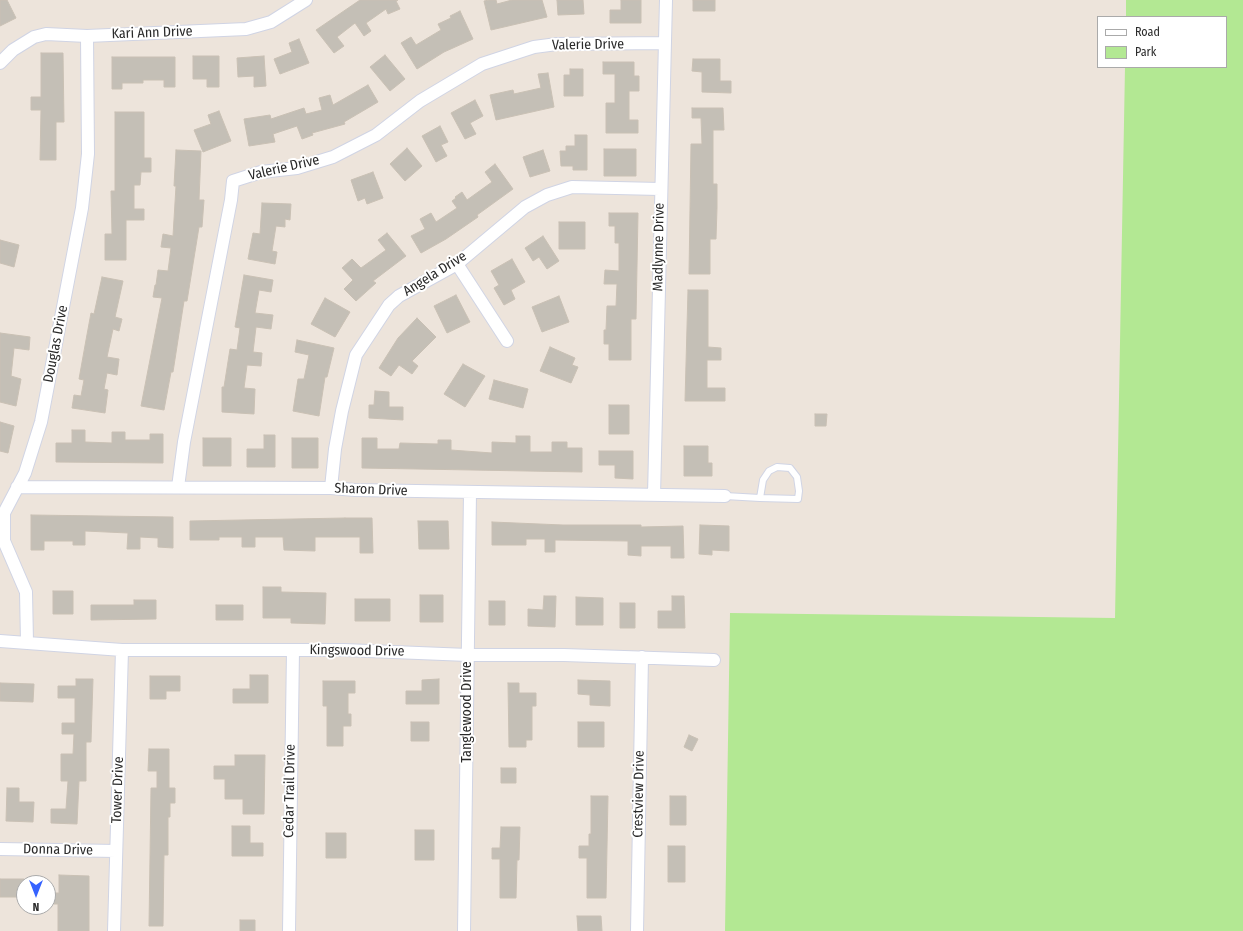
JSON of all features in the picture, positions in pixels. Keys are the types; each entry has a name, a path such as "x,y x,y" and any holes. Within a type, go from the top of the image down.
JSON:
{"street":[{"name":"Kari Ann Drive","path":"0,63 13,50 34,37 46,34 87,36 246,29 271,22 306,0"},
{"name":"Madlynne Drive","path":"654,495 660,189 666,0"},
{"name":"Douglas Drive","path":"27,642 26,592 4,541 4,513 31,457 41,422 82,208 88,154 87,36"},
{"name":"Valerie Drive","path":"178,487 184,442 230,208 233,180 260,172 296,168 332,157 376,135 420,101 482,64 534,47 557,44 664,43"},
{"name":"Angela Drive","path":"332,488 341,419 356,355 389,305 399,296 457,264 525,207 547,195 572,187 660,189"},
{"path":"457,264 507,341"},
{"name":"Sharon Drive","path":"17,487 332,488 470,493 725,496"},
{"name":"Tanglewood Drive","path":"464,931 470,493"},
{"name":"Kingswood Drive","path":"0,641 122,650 293,650 468,655 564,655 714,660"},
{"name":"Tower Drive","path":"114,931 122,650"},
{"name":"Cedar Trail Drive","path":"289,931 293,650"},
{"name":"Crestview Drive","path":"637,931 642,658"},
{"name":"Donna Drive","path":"0,849 116,851"}],"lane":[{"path":"725,496 760,498 798,499 799,491 797,477 790,468 777,467 769,471 763,480 760,498"}],"green space":[{"path":"1126,0 1243,0 1243,931 725,931 730,613 1115,618 1125,68 1227,68 1227,16 1126,16"}],"building":[{"path":"0,0 7,0 16,18 0,26"},
{"path":"360,0 398,0 396,1 400,9 388,14 386,9 366,23 371,31 364,36 355,23 337,37 344,46 334,53 316,30"},
{"path":"496,0 497,4 512,0 542,0 547,17 491,30 484,1"},
{"path":"557,0 583,0 584,14 558,15"},
{"path":"621,0 641,0 641,23 610,23 610,10 621,10"},
{"path":"693,0 715,0 715,11 693,11"},
{"path":"460,11 473,39 444,52 417,69 401,43 411,37 416,45 441,30 438,24 451,18 450,16"},
{"path":"299,39 309,63 280,74 274,59 292,52 289,43"},
{"path":"41,53 63,53 64,122 56,122 56,160 40,160 41,110 31,110 31,97 41,97"},
{"path":"385,55 405,79 390,91 370,67"},
{"path":"193,56 219,56 219,87 207,87 207,79 193,79"},
{"path":"264,56 266,86 254,87 254,76 238,77 237,58"},
{"path":"112,57 175,57 175,87 164,87 164,80 143,80 143,83 122,83 122,89 112,89"},
{"path":"693,59 720,59 720,81 731,81 731,93 702,92 702,72 692,71"},
{"path":"603,62 634,62 634,76 639,76 639,91 629,91 629,120 638,120 638,133 606,133 606,103 615,103 615,74 603,74"},
{"path":"570,69 583,69 583,96 564,96 564,75 570,75"},
{"path":"548,73 554,107 496,120 490,95 513,90 514,94 541,88 538,74"},
{"path":"368,85 378,102 344,122 345,124 312,133 313,135 302,139 297,126 273,134 275,142 249,146 244,119 270,115 271,119 304,108 306,114 322,110 319,98 330,95 333,105"},
{"path":"475,100 483,116 470,123 476,134 465,139 451,113"},
{"path":"692,108 723,108 724,130 713,130 713,184 717,184 717,208 716,239 710,239 710,274 689,274 691,144 702,144 701,118 692,118"},
{"path":"219,111 231,141 203,152 194,130 211,124 208,115"},
{"path":"115,112 144,112 144,158 151,158 151,172 141,172 140,185 134,185 134,209 144,209 144,220 126,220 126,260 105,260 105,234 112,234 111,191 115,191"},
{"path":"440,126 448,142 441,145 447,156 436,162 422,136"},
{"path":"575,135 587,135 587,170 573,170 573,166 561,166 560,151 566,151 566,146 575,146"},
{"path":"407,148 422,166 405,181 390,164"},
{"path":"604,149 636,149 636,176 604,176"},
{"path":"176,150 201,151 199,200 204,200 202,227 199,227 187,301 184,301 173,372 171,372 164,410 141,406 162,298 153,297 155,285 158,270 168,271 171,248 161,247 163,234 173,236 176,186 174,186"},
{"path":"543,150 550,171 530,177 523,157"},
{"path":"495,164 513,189 477,215 478,217 446,239 421,253 411,236 425,229 420,219 431,213 436,222 457,208 452,201 456,198 455,197 462,192 467,200 492,182 485,172"},
{"path":"373,172 383,198 367,204 365,198 358,201 351,180"},
{"path":"262,203 291,204 290,220 285,219 285,227 276,226 272,251 277,252 275,264 248,259 253,233 260,234"},
{"path":"609,213 638,213 636,319 631,319 631,360 609,360 609,344 604,344 607,306 616,306 617,284 604,284 605,270 619,271 619,243 615,243 615,226 609,226"},
{"path":"559,222 585,222 585,249 559,249"},
{"path":"387,233 406,256 373,281 376,283 356,301 344,289 353,280 342,268 352,259 361,268 386,250 378,240"},
{"path":"543,236 559,261 547,269 539,257 533,261 525,248"},
{"path":"0,240 19,245 14,267 0,263"},
{"path":"512,259 525,282 511,290 515,299 504,305 494,288 499,285 491,271"},
{"path":"244,275 273,280 271,292 259,290 255,313 273,315 271,329 256,327 253,352 262,353 261,366 247,365 244,388 255,389 254,414 222,412 222,387 224,387 230,349 237,350 240,328 235,327"},
{"path":"102,277 123,281 115,317 122,319 119,331 113,329 107,357 119,359 117,375 107,373 104,389 108,390 105,413 72,408 74,395 81,396 84,380 79,379 91,313 94,314"},
{"path":"688,290 708,290 708,347 721,348 721,360 707,360 707,388 725,388 725,401 685,401"},
{"path":"456,295 470,322 447,333 434,306"},
{"path":"559,296 569,322 542,332 532,307"},
{"path":"325,298 350,312 335,337 311,324"},
{"path":"417,318 436,337 412,361 418,366 412,374 399,365 391,376 379,368 398,338"},
{"path":"0,333 30,337 29,350 14,348 11,376 21,379 16,406 0,402"},
{"path":"297,340 334,348 327,377 325,377 319,416 293,411 298,379 304,379 309,355 295,352"},
{"path":"550,347 575,358 572,365 578,367 571,383 540,371"},
{"path":"463,364 485,376 465,407 444,394"},
{"path":"494,380 528,389 523,408 489,399"},
{"path":"375,391 389,392 389,407 403,407 403,420 369,418 369,405 374,405"},
{"path":"609,405 629,405 629,434 609,434"},
{"path":"815,414 827,414 826,426 815,426"},
{"path":"0,422 14,426 8,453 0,451"},
{"path":"72,430 85,430 85,442 112,443 112,432 125,432 125,440 150,440 150,434 163,434 163,463 56,462 56,443 72,443"},
{"path":"264,435 275,435 275,467 247,467 247,449 264,449"},
{"path":"516,436 530,436 530,452 552,452 552,442 567,442 567,448 582,448 582,472 362,468 362,438 377,438 377,449 399,449 400,443 438,444 438,440 451,440 451,450 492,453 492,442 516,443"},
{"path":"203,438 231,438 231,466 203,466"},
{"path":"292,438 318,438 318,468 292,468"},
{"path":"684,446 708,446 708,463 712,463 712,476 684,476"},
{"path":"599,451 633,451 633,479 615,478 615,465 599,465"},
{"path":"31,515 173,517 173,548 158,547 158,538 140,537 140,549 127,549 128,533 85,531 85,545 73,545 73,541 44,541 44,550 31,550"},
{"path":"372,518 373,553 360,553 360,537 315,537 315,551 284,550 283,537 255,537 255,547 242,547 242,537 219,537 219,540 190,540 190,521"},
{"path":"418,521 448,521 449,549 419,549"},
{"path":"492,522 563,525 641,525 641,527 683,526 684,558 671,558 671,546 641,546 641,556 628,555 628,541 555,540 555,552 545,552 545,539 526,539 526,545 492,545"},
{"path":"700,525 729,526 729,551 712,550 712,555 699,554"},
{"path":"263,587 281,587 281,592 326,593 325,624 291,623 291,618 263,618"},
{"path":"53,591 73,591 73,614 53,614"},
{"path":"420,595 443,595 443,622 420,622"},
{"path":"544,596 556,596 555,627 528,626 528,609 543,610"},
{"path":"672,596 684,596 685,628 658,628 658,611 672,611"},
{"path":"576,597 603,598 603,625 576,625"},
{"path":"355,599 390,599 390,621 355,621"},
{"path":"134,600 156,600 156,619 91,620 91,605 134,605"},
{"path":"489,601 505,601 505,625 489,625"},
{"path":"620,603 635,603 635,628 620,628"},
{"path":"216,605 243,605 243,620 216,620"},
{"path":"250,675 268,675 268,703 233,703 233,689 250,689"},
{"path":"150,676 180,676 180,691 166,691 166,699 150,699"},
{"path":"76,679 93,679 91,742 86,742 86,781 79,781 77,824 51,823 51,809 66,809 68,781 61,781 61,754 73,754 74,734 62,734 62,723 75,723 75,698 58,698 58,686 76,686"},
{"path":"439,679 439,704 406,704 406,691 422,691 422,680"},
{"path":"578,680 610,681 610,706 590,705 590,695 578,694"},
{"path":"323,681 355,681 355,693 348,693 348,714 351,714 351,726 343,726 343,746 327,746 327,706 323,706"},
{"path":"0,683 34,684 33,702 0,701"},
{"path":"508,683 519,683 519,693 536,693 536,706 532,706 532,740 526,740 526,747 509,747"},
{"path":"411,722 429,722 429,741 411,741"},
{"path":"578,722 604,722 604,747 578,747"},
{"path":"689,735 698,739 692,751 684,747"},
{"path":"149,749 169,749 169,788 175,788 175,803 170,803 170,817 168,817 168,855 164,855 163,926 149,926 151,788 157,788 157,771 148,771"},
{"path":"235,755 265,755 264,814 243,814 243,799 225,799 225,779 214,779 214,766 235,766"},
{"path":"501,768 516,768 516,783 501,783"},
{"path":"7,788 19,788 19,802 34,802 33,822 6,821"},
{"path":"591,796 608,796 606,898 587,898 587,858 579,858 579,846 589,846 589,834 591,834"},
{"path":"670,796 686,796 686,825 670,825"},
{"path":"232,826 250,826 250,843 263,843 263,856 232,856"},
{"path":"501,827 520,827 516,898 500,898 500,859 492,859 492,848 500,848"},
{"path":"415,830 434,830 434,860 415,860"},
{"path":"326,833 346,833 346,858 326,858"},
{"path":"668,846 685,846 685,882 668,882"},
{"path":"59,875 89,876 89,931 58,931 58,904 56,904 56,893 59,893"},
{"path":"0,879 16,879 16,897 0,897"},
{"path":"577,916 601,916 602,931 578,931"},
{"path":"240,920 255,920 255,931 240,931"}]}
